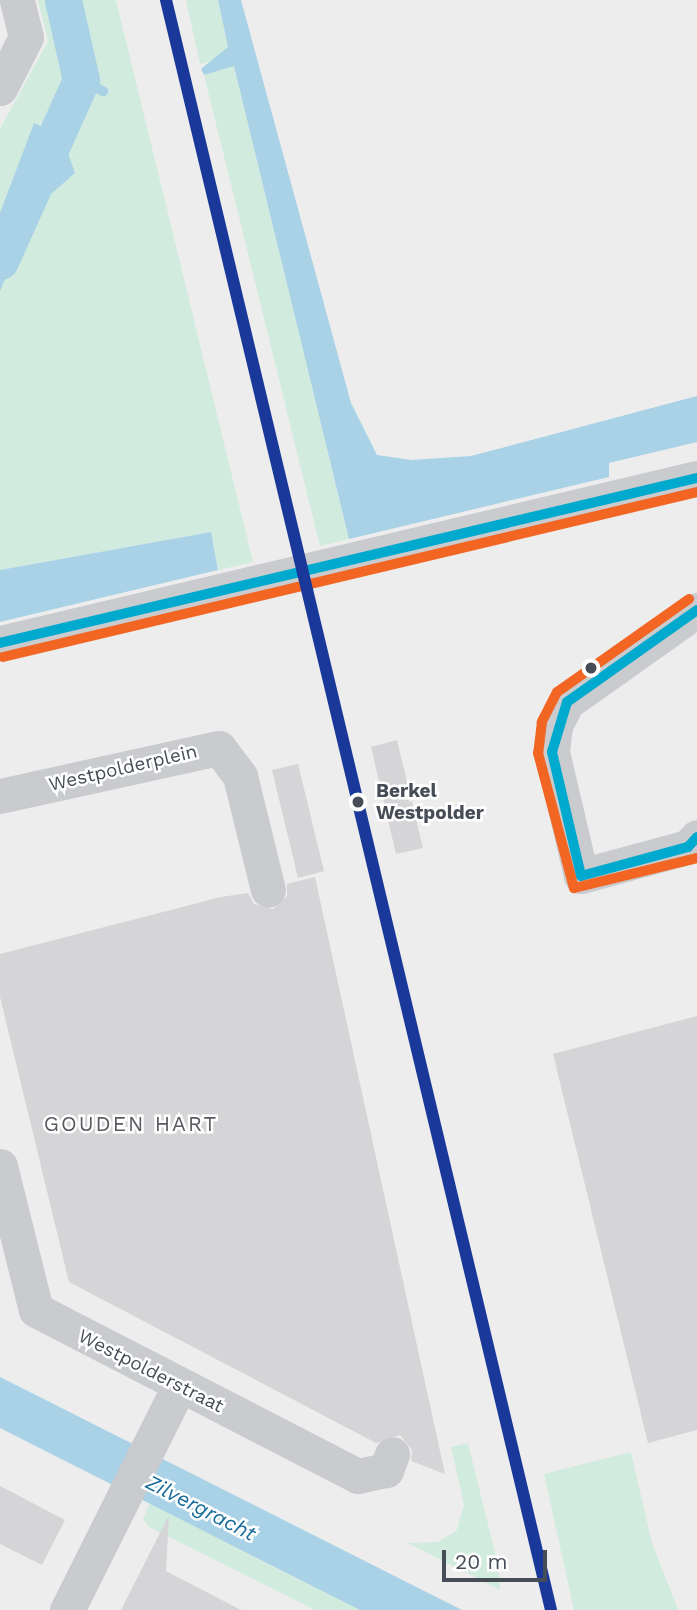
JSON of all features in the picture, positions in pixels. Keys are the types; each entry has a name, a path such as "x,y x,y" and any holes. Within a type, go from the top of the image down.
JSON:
{"street":[{"path":"0,88 26,37 17,0"},
{"path":"0,643 697,478"},
{"path":"697,610 567,702 555,726 552,752 580,876 688,848 697,837"},
{"name":"Westpolderplein","path":"0,796 219,748 240,776 268,890"},
{"name":"Westpolderstraat","path":"0,1166 36,1310 358,1476 386,1470 392,1454"},
{"path":"67,1610 179,1386"}],"green space":[{"path":"38,0 116,0 253,562 218,570 211,532 0,570 0,129 48,41"},
{"path":"186,0 218,0 228,47 216,60 200,64"},
{"path":"234,65 349,539 320,546 204,75"},
{"path":"468,1443 498,1565 500,1590 408,1543 438,1542 457,1530 464,1505 451,1447"},
{"path":"631,1452 652,1543 678,1610 574,1610 544,1474"},
{"path":"150,1503 360,1610 315,1610 149,1527 143,1519"}],"water":[{"path":"218,0 241,0 351,403 377,455 411,460 471,456 697,396 697,442 609,463 609,477 349,539 234,66 204,75 201,69 228,47"},
{"path":"34,123 62,136 75,173 34,209 0,291 0,213"},
{"path":"211,532 218,570 0,622 0,570"},
{"name":"Zilvergracht","path":"0,1377 462,1610 360,1610 0,1428"}],"building":[{"path":"397,740 423,848 396,854 371,747"},
{"path":"298,764 324,871 298,878 272,770"},
{"path":"315,877 445,1474 411,1461 412,1450 400,1435 376,1443 69,1282 0,997 0,954 221,897 248,893 254,904 273,909 287,896 287,884"},
{"path":"697,1016 697,1430 648,1443 553,1054"},
{"path":"0,1486 65,1520 42,1565 0,1544"},
{"path":"169,1515 166,1571 241,1610 121,1610"}],"waterway":[{"path":"0,261 81,80 63,0"},
{"path":"81,80 103,91"}],"transit line":[{"path":"166,0 551,1610"},
{"path":"0,643 697,478"},
{"path":"3,657 697,492"},
{"path":"689,599 557,692 542,722 538,753 574,888 697,858"},
{"path":"697,610 567,702 552,752 581,876 688,847 697,837"}],"place":[{"name":"Berkel Westpolder","path":"358,802"}],"district":[{"name":"GOUDEN HART","path":"131,1124"}]}
